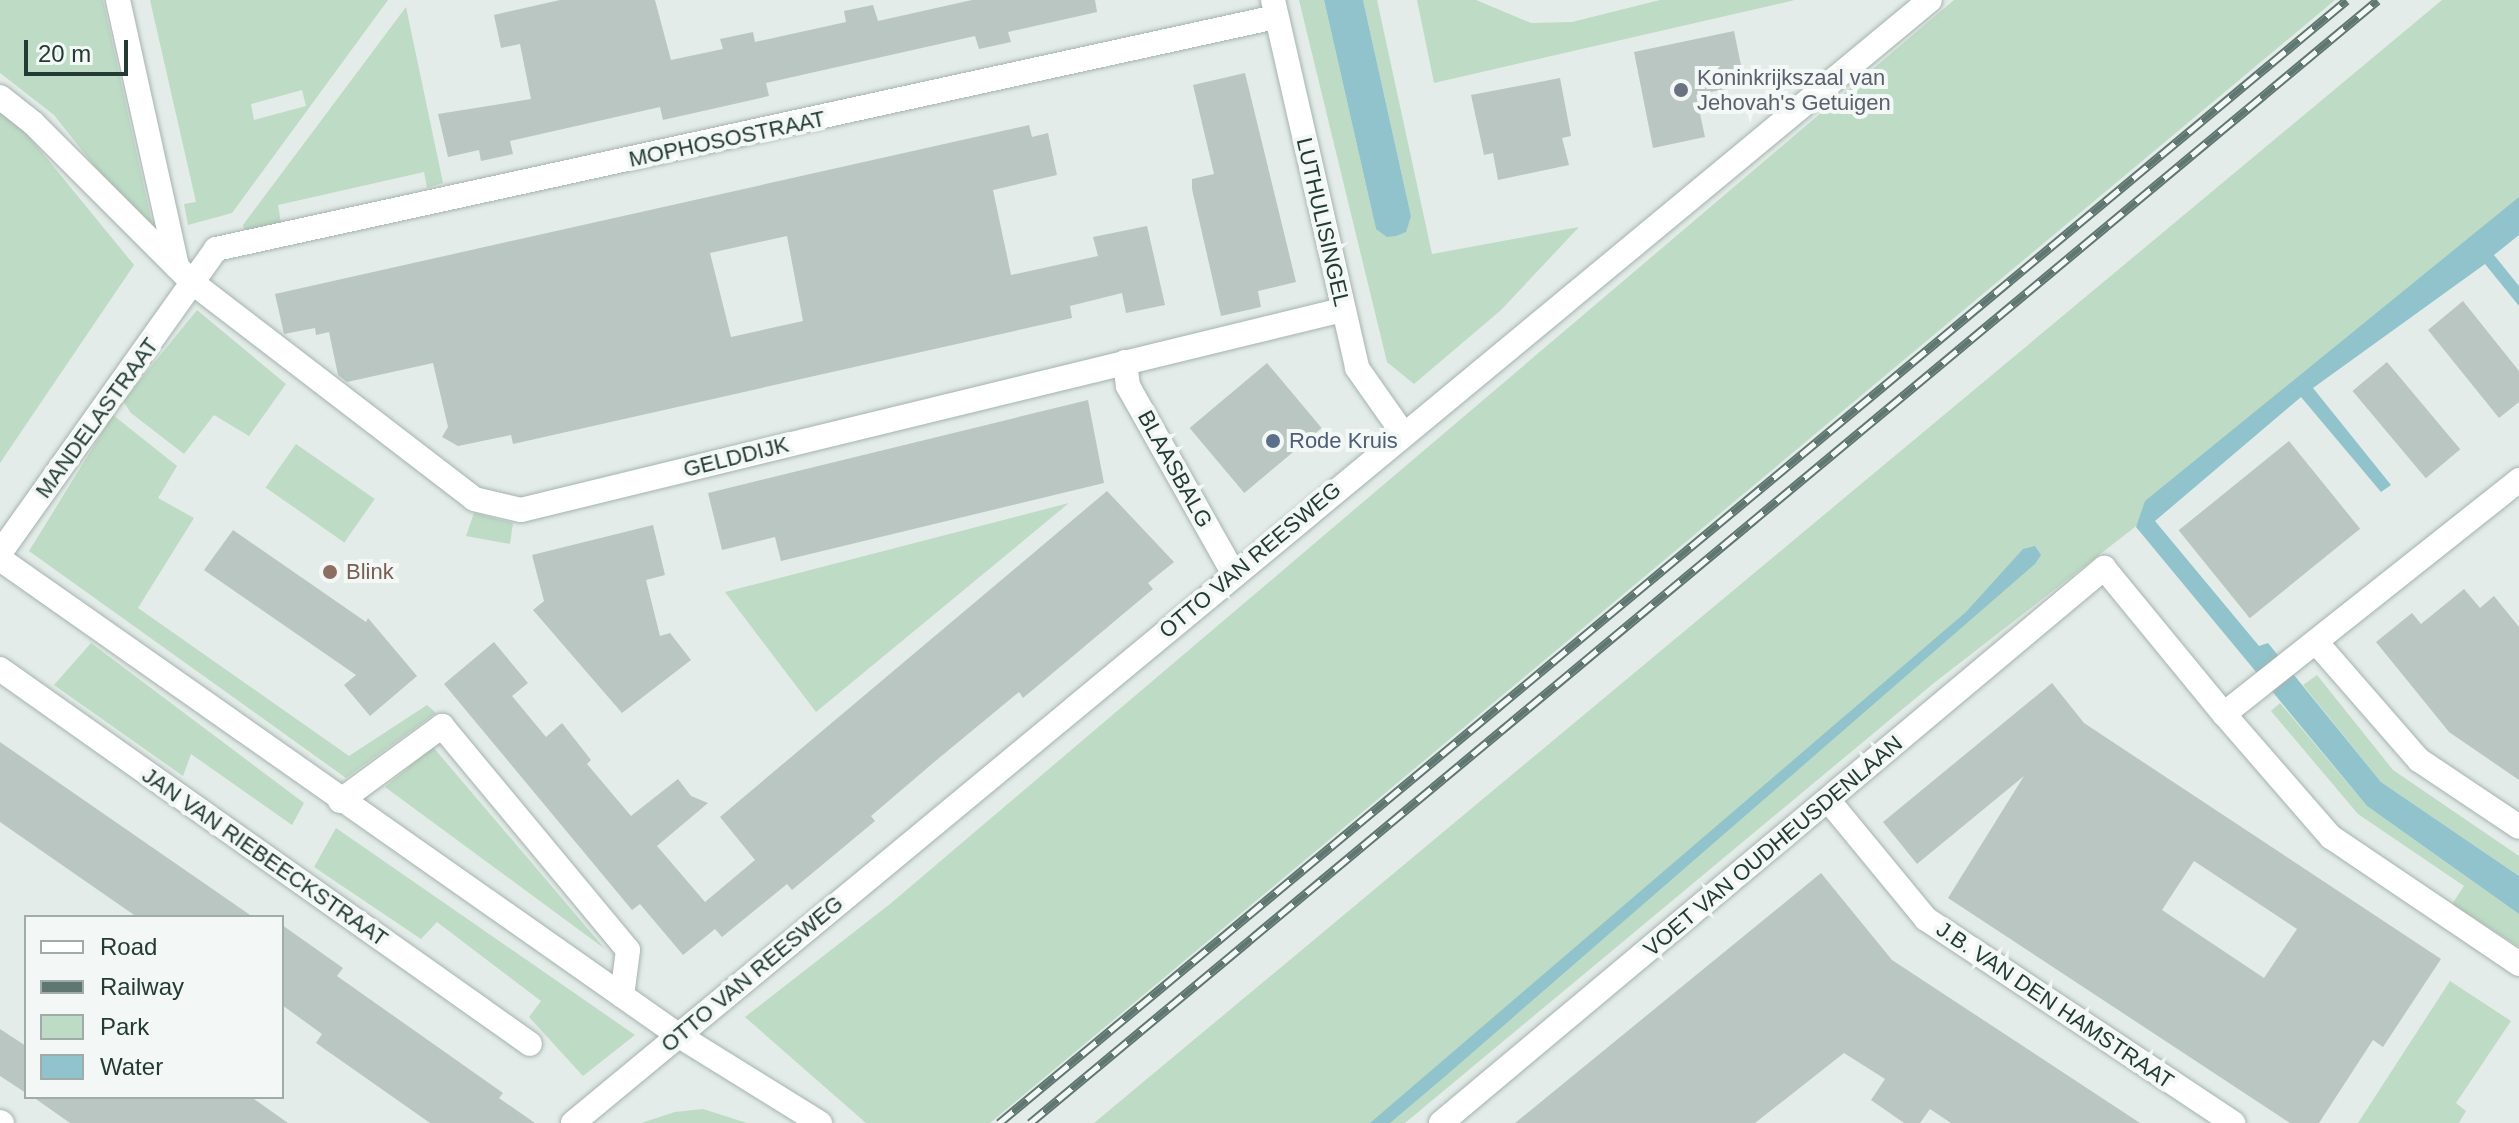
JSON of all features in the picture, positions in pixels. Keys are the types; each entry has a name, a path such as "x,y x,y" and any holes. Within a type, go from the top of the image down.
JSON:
{"street":[{"path":"118,0 185,275"},
{"name":"OTTO VAN REESWEG","path":"573,1123 1402,432 1930,0"},
{"name":"MOPHOSOSTRAAT","path":"185,275 216,249 1274,8"},
{"name":"LUTHULISINGEL","path":"1274,8 1357,368 1402,432"},
{"name":"GELDDIJK","path":"0,97 33,123 185,275 474,499 521,510 1342,310"},
{"name":"MANDELASTRAAT","path":"0,553 185,275"},
{"name":"BLAASBALG","path":"1125,362 1128,386 1234,574"},
{"path":"2519,480 2224,714 2331,837 2519,964"},
{"path":"0,559 340,801 678,1035 820,1123"},
{"name":"VOET VAN OUDHEUSDENLAAN","path":"1441,1123 2104,568 2224,714"},
{"path":"2309,648 2419,760 2519,827"},
{"name":"JAN VAN RIEBEECKSTRAAT","path":"0,669 530,1044"},
{"path":"340,801 442,726 628,950 622,996"},
{"name":"J.B. VAN DEN HAMSTRAAT","path":"1828,800 1926,919 2233,1123"}],"green space":[{"path":"0,0 103,0 152,223 141,225 54,115 0,73"},
{"path":"150,0 388,0 232,213 188,225 184,204 196,202","holes":["302,90 306,106 254,120 251,104"]},
{"path":"1299,0 1324,0 1376,229 1411,216 1363,0 1377,0 1432,254 1579,227 1501,310 1414,384 1387,362"},
{"path":"1417,0 1476,0 1531,23 1572,22 1660,0 1795,0 1434,83"},
{"path":"1954,0 2335,0 990,1123 866,1123 745,1017 890,904"},
{"path":"2442,0 2519,0 2519,204 2154,505 2135,527 1934,683 1405,1123 1094,1123"},
{"path":"406,7 443,183 427,188 424,172 278,205 282,229 247,238 243,225"},
{"path":"0,110 18,123 134,265 0,463"},
{"path":"197,310 286,384 249,436 214,415 184,454 131,413 123,401"},
{"path":"113,415 177,466 158,498 194,518 138,608 349,756 427,705 436,713 346,778 29,551"},
{"path":"296,444 375,499 344,542 266,487"},
{"path":"1069,503 816,712 725,592"},
{"path":"474,513 513,523 510,544 466,536"},
{"path":"91,643 304,803 292,825 191,754 183,776 54,685"},
{"path":"2317,675 2393,770 2519,856 2519,876 2381,782 2303,685"},
{"path":"2280,703 2367,806 2519,914 2519,947 2452,904 2464,886 2358,814 2271,711"},
{"path":"433,747 605,949 385,787"},
{"path":"336,828 635,1035 583,1076 529,1017 541,1001 437,922 421,939 314,867"},
{"path":"2450,981 2511,1021 2456,1103 2466,1111 2459,1123 2358,1123"},
{"path":"703,1109 747,1123 641,1123 675,1112"}],"water":[{"path":"1324,0 1363,0 1411,216 1406,232 1396,236 1387,237 1376,229"},
{"path":"2519,197 2519,235 2494,255 2519,286 2519,306 2485,264 2313,388 2391,485 2381,492 2301,397 2155,521 2259,646 2268,643 2381,782 2519,876 2519,914 2367,806 2136,527 2145,501"},
{"path":"2035,546 2041,555 2035,564 1449,1073 1390,1123 1370,1123 1966,612 2023,549"}],"building":[{"path":"560,0 655,0 671,60 723,49 720,39 753,32 755,42 846,22 844,11 873,5 878,21 972,0 1095,0 1097,12 1008,32 1011,42 979,49 975,36 766,83 769,96 663,120 660,107 510,141 513,154 481,161 479,150 448,157 438,114 531,99 520,44 501,48 494,15"},
{"name":"Koninkrijkszaal van Jehovah's Getuigen","path":"1734,31 1745,85 1696,95 1705,137 1653,148 1634,52"},
{"path":"1245,73 1296,282 1258,291 1261,307 1221,316 1192,189 1192,179 1214,174 1193,85"},
{"path":"1560,78 1571,136 1562,138 1569,165 1498,180 1493,153 1484,155 1471,95"},
{"path":"1029,125 1032,137 1048,133 1057,175 993,190 1011,275 1098,256 1093,237 1147,226 1165,305 1126,313 1122,293 1070,306 1072,318 513,444 511,435 458,446 442,437 448,427 433,363 347,382 338,375 329,332 316,335 315,328 284,334 275,294","holes":["787,236 803,321 731,337 710,253"]},
{"path":"2463,301 2519,371 2519,402 2499,418 2428,330"},
{"path":"2387,362 2460,449 2426,478 2353,391"},
{"path":"1267,363 1322,428 1244,493 1190,428"},
{"path":"1088,400 1104,483 781,561 775,537 722,550 708,493"},
{"path":"2289,441 2360,529 2250,618 2179,530"},
{"path":"1107,491 1174,562 1148,583 1153,589 1023,698 1019,692 933,763 871,816 875,821 792,890 787,884 722,937 715,929 683,955 640,904 632,910 444,684 494,642 528,683 512,696 546,737 562,723 591,760 587,764 631,816 678,779 691,796 708,803 657,846 705,902 755,860 720,817"},
{"path":"653,525 665,575 646,580 660,636 670,633 691,660 622,713 533,610 544,601 532,555"},
{"path":"233,530 366,622 368,618 417,676 370,716 344,685 356,675 204,570"},
{"path":"2464,589 2480,608 2494,596 2519,627 2519,780 2449,732 2376,642 2412,613 2421,624"},
{"path":"2052,683 2084,723 2441,959 2383,1047 2373,1040 2319,1123 2290,1123 1948,898 2024,776 1917,864 1883,822","holes":["2194,861 2297,929 2264,978 2162,910"]},
{"path":"0,742 250,915 134,915 0,822"},
{"path":"1821,873 1892,960 2140,1123 1951,1123 1930,1109 1920,1123 1904,1123 1871,1100 1885,1079 1844,1053 1755,1123 1515,1123"},
{"path":"284,926 343,968 337,976 503,1093 499,1098 535,1123 430,1123 316,1043 322,1034 284,1006"},
{"path":"0,1029 24,1045 24,1092 0,1076"},
{"path":"36,1099 254,1099 288,1123 70,1123"}],"railway":[{"path":"999,1123 2347,0"},
{"path":"1030,1123 2378,0"}],"place":[{"name":"Koninkrijkszaal van Jehovah's Getuigen","path":"1681,90"},
{"name":"Rode Kruis","path":"1273,441"},
{"name":"Blink","path":"330,572"}]}
